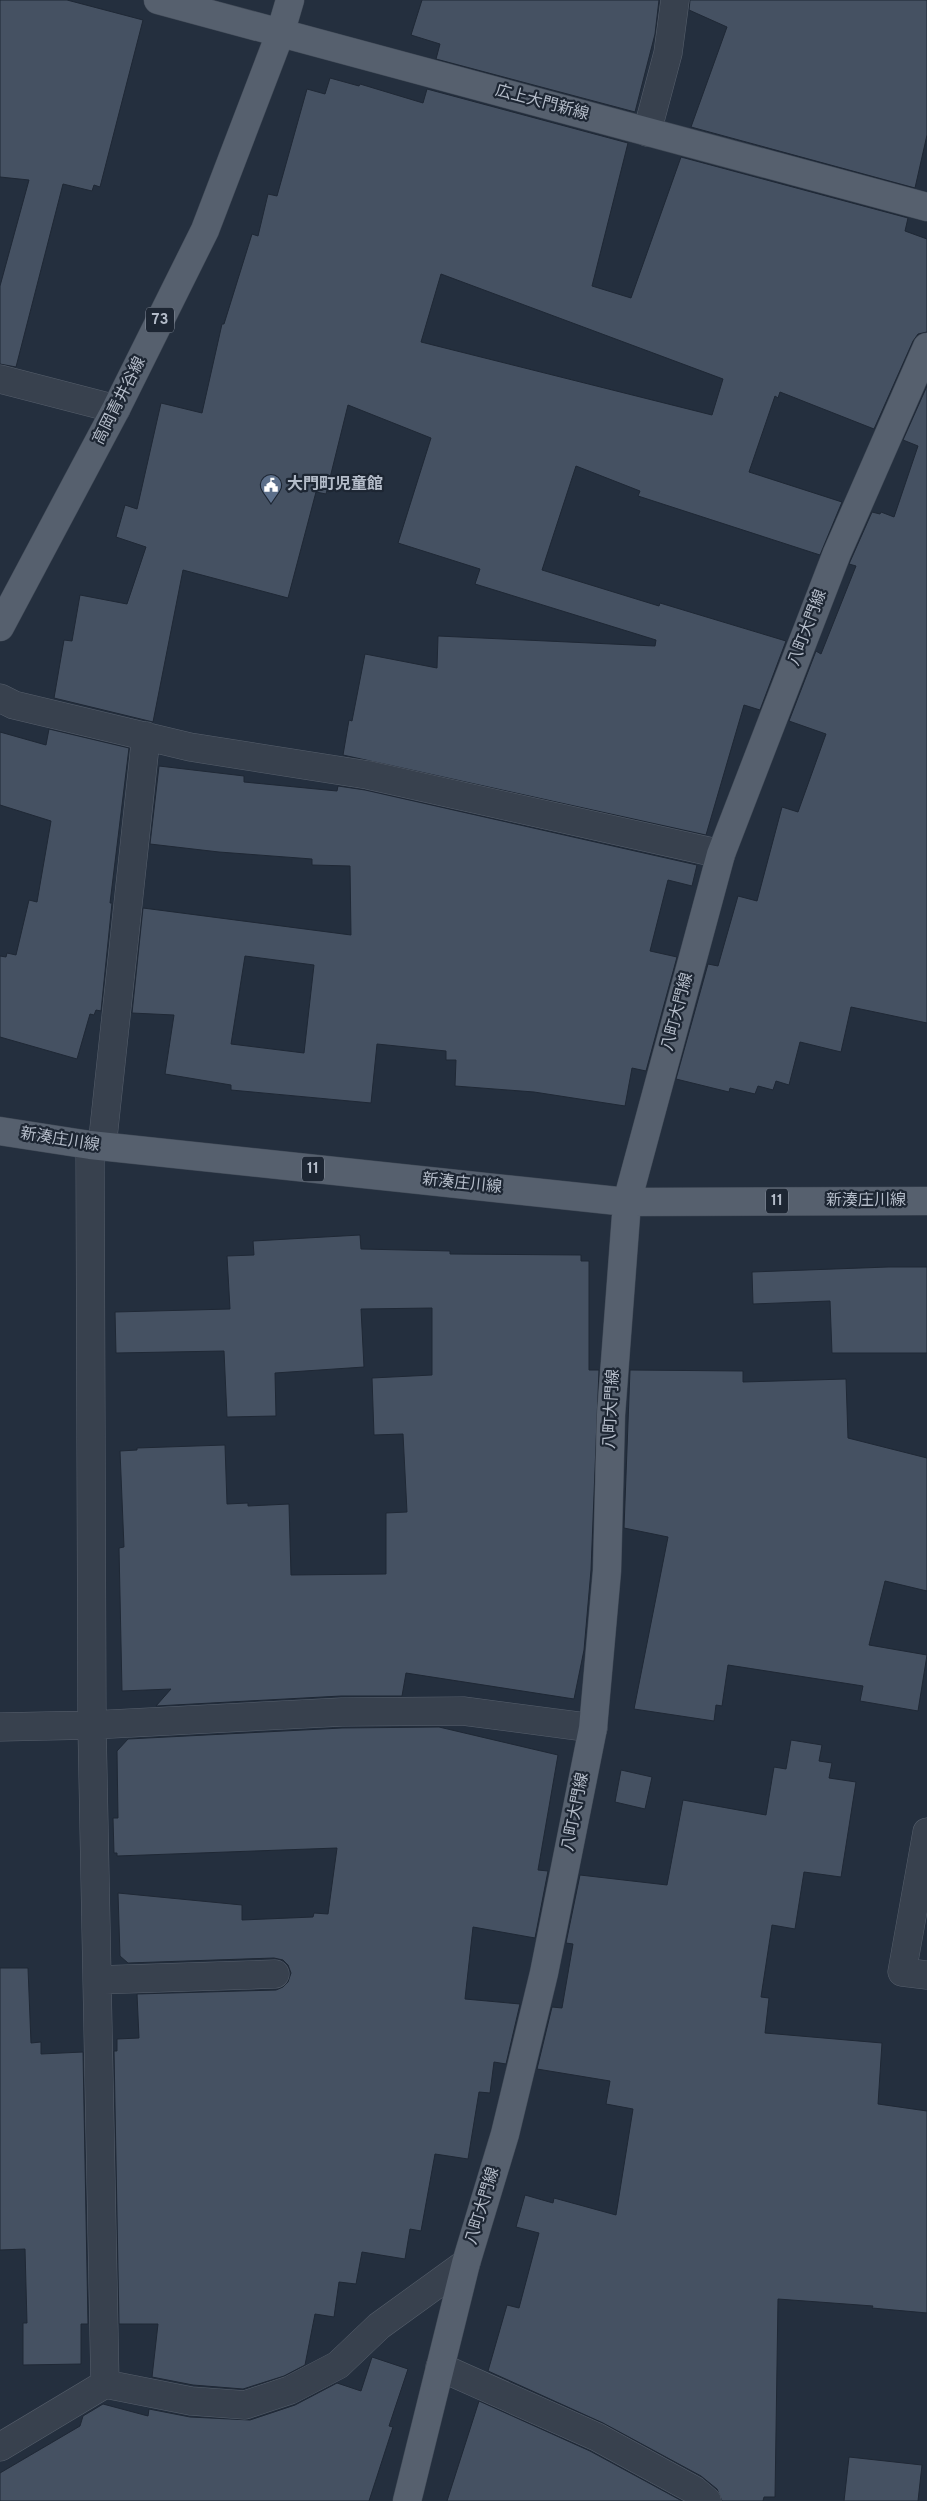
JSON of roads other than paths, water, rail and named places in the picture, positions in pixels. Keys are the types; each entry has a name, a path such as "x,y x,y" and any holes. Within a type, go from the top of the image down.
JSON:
{"main road":[{"name":"広上大門新線","path":"158,0 927,207"},
{"name":"高岡青井谷線","path":"0,627 116,409 205,230 280,34 290,0"},
{"name":"八町大門線","path":"407,2501 466,2262 505,2134 544,1973 593,1728 607,1570 611,1415 627,1202 722,854 837,553 927,348"},
{"name":"新湊庄川線","path":"0,1131 96,1146 627,1202 927,1200"}],"street":[{"path":"647,132 668,53 675,0"},
{"path":"0,378 116,409"},
{"path":"0,698 14,705 190,747 368,775 722,854"},
{"path":"105,2384 92,1725 96,1146 146,736"},
{"path":"0,1727 92,1725 342,1712 464,1711 593,1728"},
{"path":"927,1832 902,1972 927,1975"},
{"path":"97,1980 275,1974"},
{"path":"0,2447 105,2384 191,2401 245,2405 290,2390 338,2364 379,2326 466,2262"},
{"path":"440,2367 597,2436 694,2490 707,2501"}],"place":[{"name":"大門町児童館","path":"271,504"}]}
